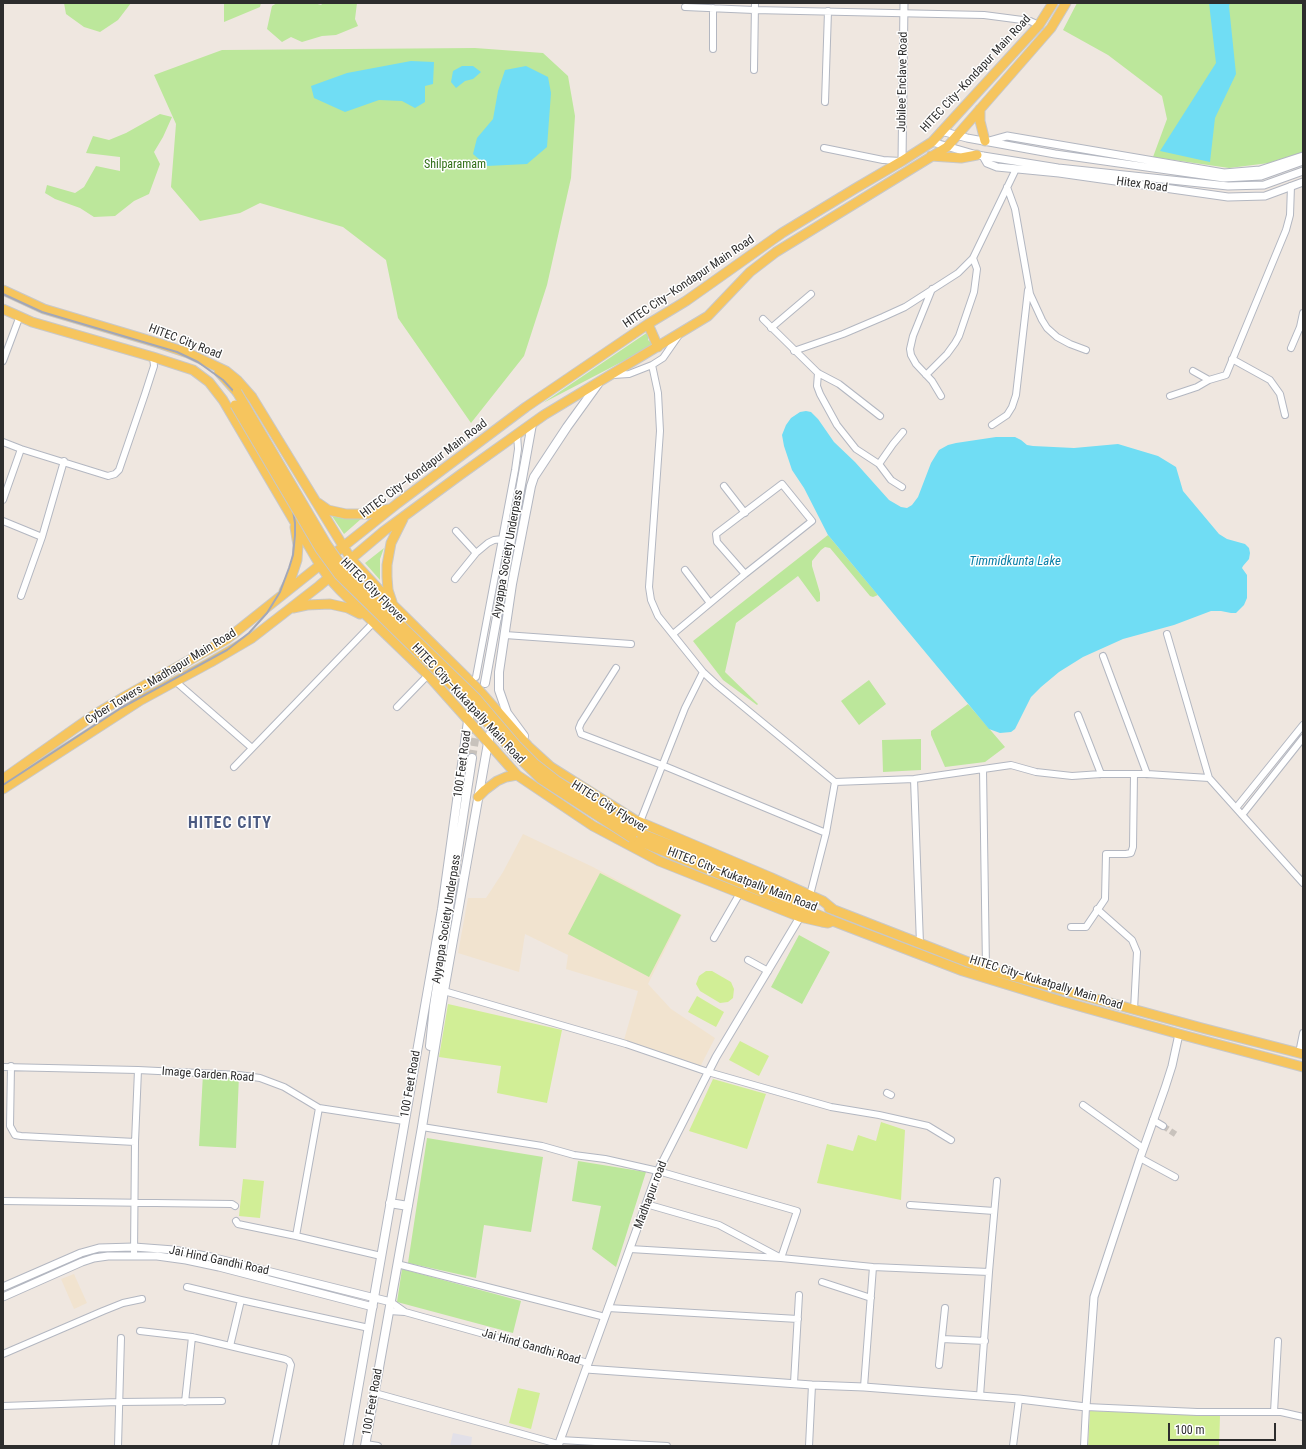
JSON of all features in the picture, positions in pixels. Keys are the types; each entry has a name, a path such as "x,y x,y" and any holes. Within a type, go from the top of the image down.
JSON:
{"main road":[{"name":"HITEC City–Kondapur Main Road","path":"278,598 398,503 526,407 648,324 686,301 782,234 856,188 902,162 932,142 1039,25 1053,3"},
{"name":"HITEC City–Kondapur Main Road","path":"406,515 544,415 708,316 750,272 776,252 947,147 1051,28 1066,3"},
{"path":"1010,56 1020,63"},
{"path":"980,109 980,121 986,141"},
{"path":"931,156 961,158 980,156"},
{"name":"HITEC City Road","path":"3,290 44,309 184,351 226,370 246,389 351,559 394,606"},
{"name":"HITEC City Road","path":"3,309 32,322 193,370 209,382 223,400 329,578"},
{"path":"648,324 658,347"},
{"name":"HITEC City Flyover","path":"200,359 218,371 237,392 336,559 346,572 476,698 517,746 557,781 640,833 716,869 833,921"},
{"name":"HITEC City Flyover","path":"193,370 216,384 235,405 328,562 350,587 468,701 516,755 541,779 632,838 834,910"},
{"name":"HITEC City–Kukatpally Main Road","path":"528,746 526,740 507,713 499,690 512,584 531,486 534,477 566,427 601,380"},
{"name":"Ayyappa Society Underpass","path":"485,683 532,424"},
{"path":"281,498 291,498 296,495 304,482"},
{"path":"316,501 328,510 357,515 379,512 398,503"},
{"path":"394,606 388,590 387,564 395,533 406,515"},
{"name":"Cyber Towers - Madhapur Main Road","path":"3,789 104,723 252,638 329,578 384,531 406,515"},
{"path":"278,598 290,581 297,560 298,545 292,517"},
{"name":"HITEC City–Kukatpally Main Road","path":"329,578 428,675 517,775 593,826 659,861 800,917 828,923 833,921 963,971 1061,1001 1303,1067"},
{"name":"Cyber Towers - Madhapur Main Road","path":"3,779 100,712 165,673 228,639 278,598"},
{"path":"290,609 307,605 330,604 357,612 374,622"},
{"name":"HITEC City–Kukatpally Main Road","path":"394,606 477,688 528,746 552,767 640,822 810,895 834,910 986,969 1301,1054"},
{"name":"100 Feet Road","path":"348,1446 441,917 468,721 477,688"},
{"name":"100 Feet Road","path":"366,1445 478,797 496,709"},
{"name":"Ayyappa Society Underpass","path":"429,1080 434,1006 472,758"},
{"path":"478,797 496,781 517,775"},
{"path":"390,1203 408,1206"}],"street":[{"path":"754,70 755,3"},
{"name":"Jubilee Enclave Road","path":"902,162 904,3"},
{"path":"685,7 984,15 1030,21 1039,25"},
{"path":"713,8 713,49"},
{"path":"825,102 828,11"},
{"name":"Hitex Road","path":"941,131 1055,154 1224,178 1261,176 1303,161"},
{"name":"Hitex Road","path":"986,141 1007,136 1224,173 1260,170 1303,156"},
{"name":"Hitex Road","path":"932,142 980,156 1058,168 1228,186 1264,185 1303,171"},
{"path":"824,148 883,160 902,162"},
{"name":"Hitex Road","path":"980,156 987,163 997,167 1059,173 1228,197 1265,196 1303,182"},
{"path":"794,350 843,334 905,307 958,273 973,258 1016,169"},
{"path":"1170,396 1197,387 1209,380 1226,375 1286,230 1290,215 1291,186"},
{"path":"1007,187 1016,209 1028,287 1032,299 1047,328 1057,337 1086,350"},
{"path":"926,375 947,354 959,336 974,292 977,269 973,258"},
{"path":"992,425 1007,415 1016,396 1028,287"},
{"path":"932,290 913,336 910,349 911,355 916,364 932,381 941,396"},
{"path":"770,328 811,294"},
{"path":"1291,348 1302,327 1303,313"},
{"path":"3,361 19,316"},
{"path":"763,319 770,328 818,374 839,384 880,416"},
{"path":"612,375 629,374 652,365 663,358 680,333"},
{"path":"3,442 108,476 115,474 119,470 154,366 153,357"},
{"path":"1232,359 1270,380 1280,394 1285,415"},
{"path":"652,365 658,394 660,431 649,587 651,600 658,616 703,672 733,700 835,782 914,779 1011,765 1036,772 1072,776 1101,774 1147,774 1209,778"},
{"path":"1194,371 1209,380"},
{"path":"818,374 817,386 837,425 856,449 879,464 891,480 902,487"},
{"path":"879,464 903,432"},
{"path":"476,677 515,470 518,449 517,434"},
{"path":"3,500 21,449"},
{"path":"21,596 42,537 64,461"},
{"path":"673,634 812,521 782,484 716,534 717,542 745,574"},
{"path":"724,486 745,513"},
{"path":"3,521 42,537"},
{"path":"456,531 476,553"},
{"path":"455,580 476,553 488,543 494,540 502,539"},
{"path":"685,570 710,603"},
{"path":"234,767 374,622"},
{"path":"1167,634 1209,778 1303,883"},
{"path":"505,635 631,644"},
{"path":"1103,656 1147,774"},
{"path":"616,668 581,723 579,728 581,734 662,765 826,833"},
{"path":"640,822 685,708 703,672"},
{"path":"397,707 428,675"},
{"path":"176,681 252,748"},
{"path":"1078,715 1101,774"},
{"path":"1236,808 1303,725"},
{"path":"1242,815 1303,738"},
{"path":"983,769 986,969"},
{"path":"1071,927 1086,927 1105,899 1106,854 1131,853 1133,847 1134,774"},
{"path":"914,779 920,944"},
{"path":"810,895 826,833 835,782"},
{"path":"714,938 740,893"},
{"path":"1097,910 1132,940 1137,952 1134,1010"},
{"name":"Madhapur road","path":"559,1443 658,1171 716,1057 800,917"},
{"path":"748,960 768,971"},
{"path":"444,991 626,1044 708,1072 831,1107 879,1115 928,1126 951,1140"},
{"path":"1301,1054 1303,1033"},
{"path":"1084,1446 1094,1297 1172,1066 1179,1034"},
{"name":"Image Garden Road","path":"3,1066 239,1075 260,1078 273,1082 319,1108 404,1121"},
{"path":"11,1066 10,1126 15,1134 21,1136 135,1142"},
{"path":"134,1256 135,1142 138,1070"},
{"path":"1083,1105 1144,1148"},
{"path":"296,1236 319,1108"},
{"path":"1154,1120 1164,1126"},
{"path":"422,1127 542,1146 574,1155 604,1159 658,1171 796,1210 781,1258"},
{"path":"1140,1158 1174,1177"},
{"path":"980,1396 997,1181"},
{"path":"3,1201 232,1204 235,1206"},
{"path":"646,1204 719,1225 781,1258"},
{"path":"910,1205 994,1211"},
{"path":"236,1221 238,1224 381,1256"},
{"name":"Jai Hind Gandhi Road","path":"3,1287 81,1253 99,1248 134,1247 174,1250 211,1257 391,1302"},
{"path":"630,1249 781,1258 873,1267 989,1272"},
{"name":"Jai Hind Gandhi Road","path":"3,1297 94,1258 108,1256 157,1256 186,1260 373,1307"},
{"path":"397,1264 605,1318"},
{"path":"864,1387 873,1267"},
{"path":"822,1282 871,1298"},
{"path":"187,1287 369,1328"},
{"path":"794,1384 799,1295"},
{"path":"3,1354 123,1303 142,1299"},
{"path":"230,1346 241,1300"},
{"path":"391,1302 405,1312"},
{"path":"608,1308 798,1319"},
{"path":"939,1365 945,1308"},
{"path":"389,1311 405,1312"},
{"name":"Jai Hind Gandhi Road","path":"405,1312 587,1366"},
{"path":"140,1331 192,1337 289,1361 291,1365 275,1446"},
{"path":"185,1402 192,1337"},
{"path":"118,1446 118,1402 121,1338"},
{"path":"942,1339 985,1341"},
{"path":"1274,1412 1278,1341"},
{"path":"587,1366 794,1384 864,1387 1019,1399 1086,1407 1197,1412 1274,1412 1303,1417"},
{"path":"809,1446 812,1385"},
{"path":"375,1393 559,1443 667,1446"},
{"path":"1013,1446 1019,1399"},
{"path":"3,1406 118,1402 222,1401"},
{"path":"366,1445 378,1446"}],"shaded area":[{"path":"523,834 593,867 682,915 648,984 671,1009 715,1038 700,1067 624,1040 638,991 566,969 568,955 525,934 519,972 458,953 468,898 486,898 503,872"},
{"path":"74,1274 87,1303 74,1309 61,1279"},
{"path":"453,1433 472,1437 471,1446 450,1446"}],"green space":[{"path":"64,3 131,3 118,20 100,32 84,27 66,14"},
{"path":"224,3 261,3 260,7 224,22"},
{"path":"277,3 314,3 321,5 323,3 357,3 355,19 358,26 336,35 322,36 302,42 291,37 282,42 267,29 272,6"},
{"path":"1077,3 1303,3 1303,152 1269,163 1229,168 1153,157 1167,119 1162,96 1108,55 1063,30"},
{"name":"Shilparamam","path":"475,48 543,53 568,76 575,116 571,178 547,285 524,356 471,423 398,318 386,260 343,227 260,203 240,213 200,221 171,187 176,124 154,75 222,50"},
{"path":"160,114 172,117 154,152 160,164 149,194 134,201 115,216 94,217 80,208 55,199 45,193 47,185 75,193 84,187 96,166 120,171 120,157 86,153 93,136 109,140 126,133"},
{"path":"648,332 648,340 654,345 543,403"},
{"path":"332,516 350,519 361,519 344,534"},
{"path":"828,535 878,595 873,597 870,596 830,548 825,547 812,561 812,566 820,593 820,601 817,602 798,576 736,623 725,672 758,704 757,705 723,680 693,641"},
{"path":"384,548 380,559 380,580 365,563"},
{"path":"869,680 886,704 859,725 841,701"},
{"path":"968,704 1005,747 985,762 945,767 931,735 931,731"},
{"path":"921,739 921,770 883,772 882,740"},
{"path":"600,873 681,915 649,977 568,934"},
{"path":"799,935 830,952 802,1004 771,987"},
{"path":"706,971 712,971 731,982 734,989 733,998 728,1002 720,1003 700,991 696,984 699,976"},
{"path":"697,996 724,1012 716,1027 688,1012"},
{"path":"448,1004 562,1030 547,1103 497,1093 501,1066 439,1057"},
{"path":"740,1041 769,1056 759,1076 729,1060"},
{"path":"203,1074 239,1075 236,1148 199,1146"},
{"path":"713,1079 766,1094 747,1149 689,1131"},
{"path":"881,1122 905,1130 901,1200 817,1183 827,1144 853,1151 858,1135 876,1141"},
{"path":"427,1138 543,1157 531,1232 484,1225 476,1278 408,1263"},
{"path":"578,1161 646,1172 616,1267 592,1249 601,1206 572,1201"},
{"path":"243,1179 264,1181 260,1218 239,1216"},
{"path":"402,1269 521,1301 513,1333 397,1302"},
{"path":"518,1388 540,1393 531,1429 509,1423"},
{"path":"1090,1411 1220,1416 1219,1446 1088,1446"}],"water":[{"path":"1209,3 1230,3 1229,6 1236,74 1215,118 1210,162 1160,151 1216,63"},
{"path":"411,61 434,62 433,84 425,86 425,102 415,108 402,101 379,100 345,112 314,98 311,86 347,73"},
{"path":"462,66 473,66 481,72 473,79 465,81 456,88 451,82 453,71"},
{"path":"526,66 548,77 551,93 547,147 527,164 487,166 473,154 477,138 493,119 498,91 505,70"},
{"name":"Timmidkunta Lake","path":"800,412 811,412 818,419 834,442 855,462 889,500 901,507 907,508 912,505 918,497 931,463 939,450 956,443 996,437 1015,437 1027,445 1033,446 1074,448 1118,444 1158,456 1176,467 1183,491 1219,534 1227,539 1245,544 1249,548 1249,559 1242,568 1247,575 1247,598 1244,605 1236,613 1211,611 1174,625 1123,639 1083,657 1059,672 1031,697 1015,729 1011,732 1000,733 989,729 828,535 804,488 792,470 782,435 791,418"}],"tunnel":[{"path":"472,758 480,710"},
{"path":"1163,1126 1178,1136"}],"railway":[{"path":"3,294 42,312 177,352 198,362 223,380 237,395 251,416 282,471 291,497 295,523 293,555 280,592 267,613 249,633 227,650 121,708 3,785"}],"district":[{"name":"HITEC CITY","path":"230,824"}]}
